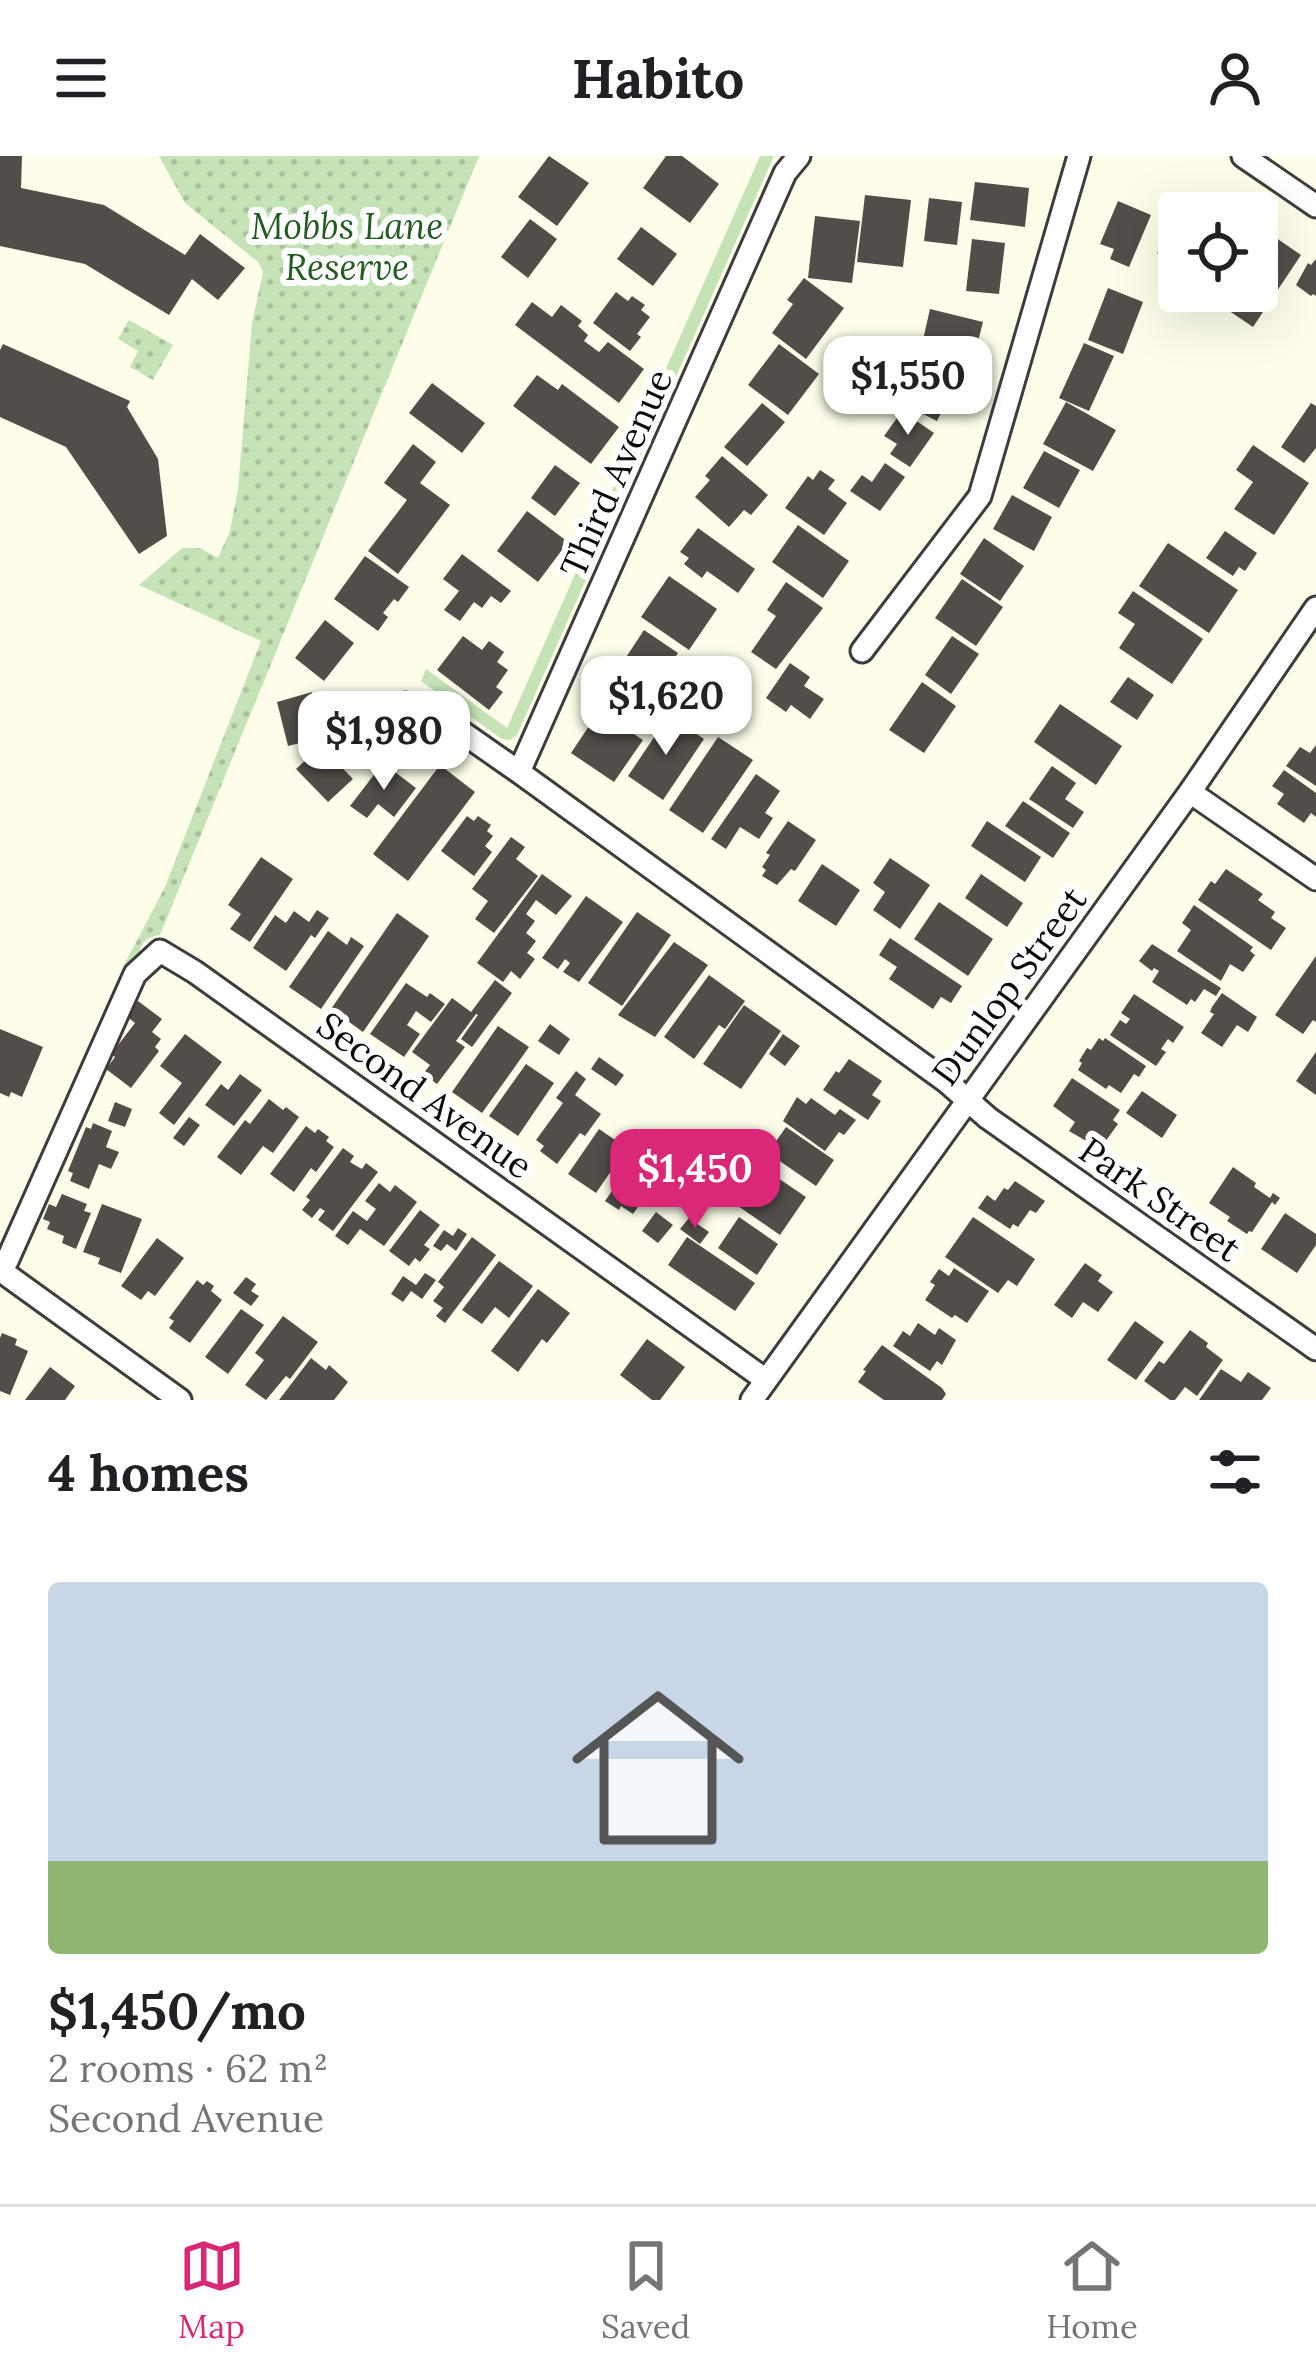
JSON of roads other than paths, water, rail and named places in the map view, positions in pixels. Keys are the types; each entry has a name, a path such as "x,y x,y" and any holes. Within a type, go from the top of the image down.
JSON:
{"street":[{"name":"Third Avenue","path":"519,772 785,172 799,156"},
{"path":"862,651 980,496 1079,156"},
{"path":"1243,156 1316,206"},
{"name":"Dunlop Street","path":"752,1400 1316,608"},
{"path":"405,704 426,707 519,772 968,1100"},
{"path":"1190,791 1316,879"},
{"name":"Second Avenue","path":"0,1269 136,974 160,951 766,1380"},
{"name":"Park Street","path":"968,1100 1316,1349"},
{"path":"0,1269 180,1400"}],"park label":[{"name":"Mobbs Lane Reserve","path":"347,246"}]}
